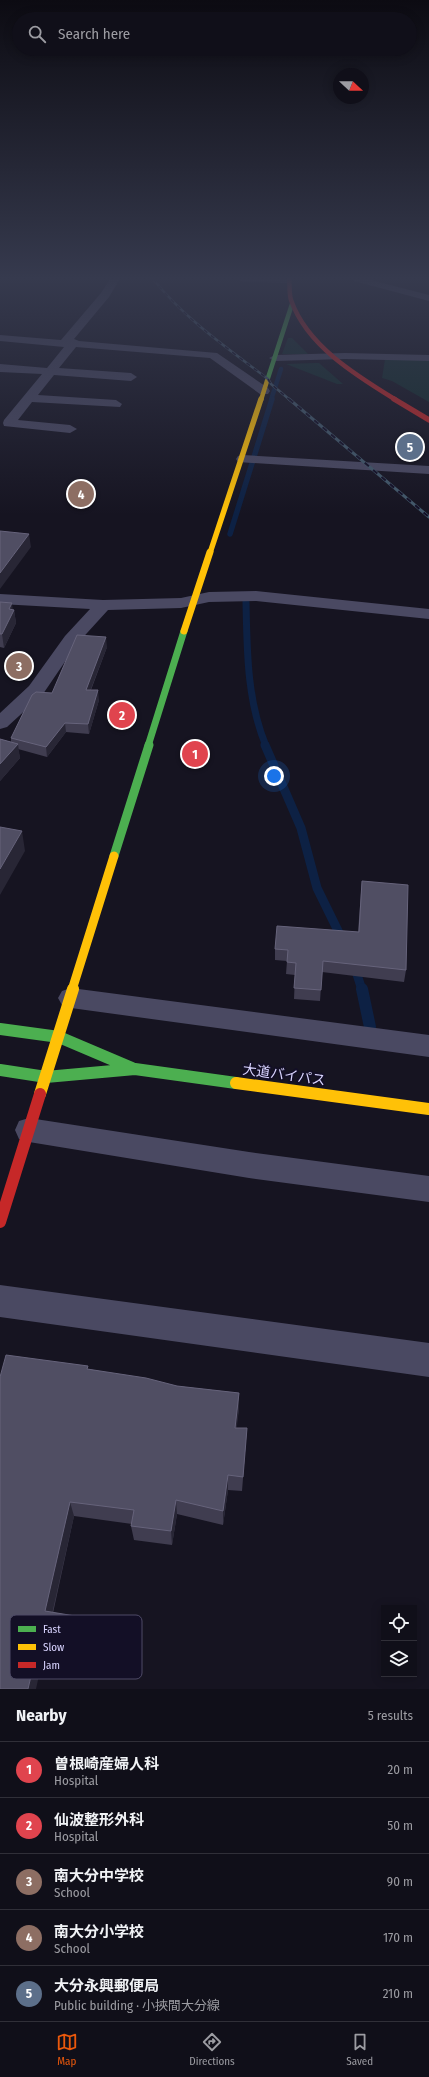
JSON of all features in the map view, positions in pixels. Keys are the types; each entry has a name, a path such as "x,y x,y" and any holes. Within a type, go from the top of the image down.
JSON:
{"main road":[{"path":"0,1222 59,1037 194,600 275,358"},
{"path":"336,358 362,378 429,420"},
{"name":"大道バイパス","path":"0,1029 59,1037 135,1069"},
{"name":"大道バイパス","path":"0,1070 46,1077 135,1069 429,1109"}],"street":[{"path":"61,358 52,372 9,424 70,429"},
{"path":"217,358 264,391"},
{"path":"275,358 286,358"},
{"path":"0,368 131,377"},
{"path":"30,398 116,404"},
{"path":"242,459 429,470"},
{"path":"0,599 103,606 181,603 209,597 256,596 429,614"},
{"path":"0,723 36,690 71,640 103,606"},
{"path":"71,998 429,1046"},
{"path":"29,1130 249,1166 429,1189"},
{"path":"0,1301 429,1360"}],"green space":[{"path":"385,359 429,360 429,402 392,381 382,378"},
{"path":"319,363 343,384 337,384 286,364"}],"building":[{"path":"0,531 29,534 0,573"},
{"path":"0,602 12,603 9,609 14,610 2,634 0,634"},
{"path":"77,635 106,637 86,690 98,690 88,724 65,723 46,747 11,738 32,695 36,692 52,693"},
{"path":"0,739 18,744 0,764"},
{"path":"0,827 22,831 0,869"},
{"path":"362,881 408,885 406,970 323,961 321,990 294,988 296,963 287,962 288,950 275,949 277,926 359,932"},
{"path":"6,1355 88,1366 87,1369 146,1378 177,1386 239,1393 235,1428 247,1428 243,1477 228,1475 223,1511 176,1500 171,1531 131,1526 134,1510 70,1502 45,1611 69,1615 10,1615 10,1679 30,1679 28,1689 0,1689 0,1377"}],"waterway":[{"path":"271,400 281,369"},
{"path":"230,534 272,399"},
{"path":"246,602 249,675 255,711 266,746"},
{"path":"265,745 301,828 317,888 343,941"},
{"path":"354,965 362,990"},
{"path":"362,989 370,1027"}],"railway":[{"path":"240,358 268,379 271,384 290,400"},
{"path":"289,399 429,517"}],"traffic: fast":[{"path":"267,381 275,358"},
{"path":"114,856 184,631"},
{"path":"0,1029 59,1037 132,1068"},
{"path":"0,1070 46,1077 135,1069 236,1083"}],"traffic: slow":[{"path":"184,631 267,381"},
{"path":"40,1094 114,856"},
{"path":"236,1083 429,1109"}],"traffic: jam":[{"path":"337,358 371,384 429,420"},
{"path":"0,1222 40,1094"}],"place":[{"name":"大分永興郵便局","path":"410,447"},
{"name":"南大分小学校","path":"81,494"},
{"name":"南大分中学校","path":"19,666"},
{"name":"仙波整形外科","path":"122,715"},
{"name":"曽根崎産婦人科","path":"195,754"}]}
